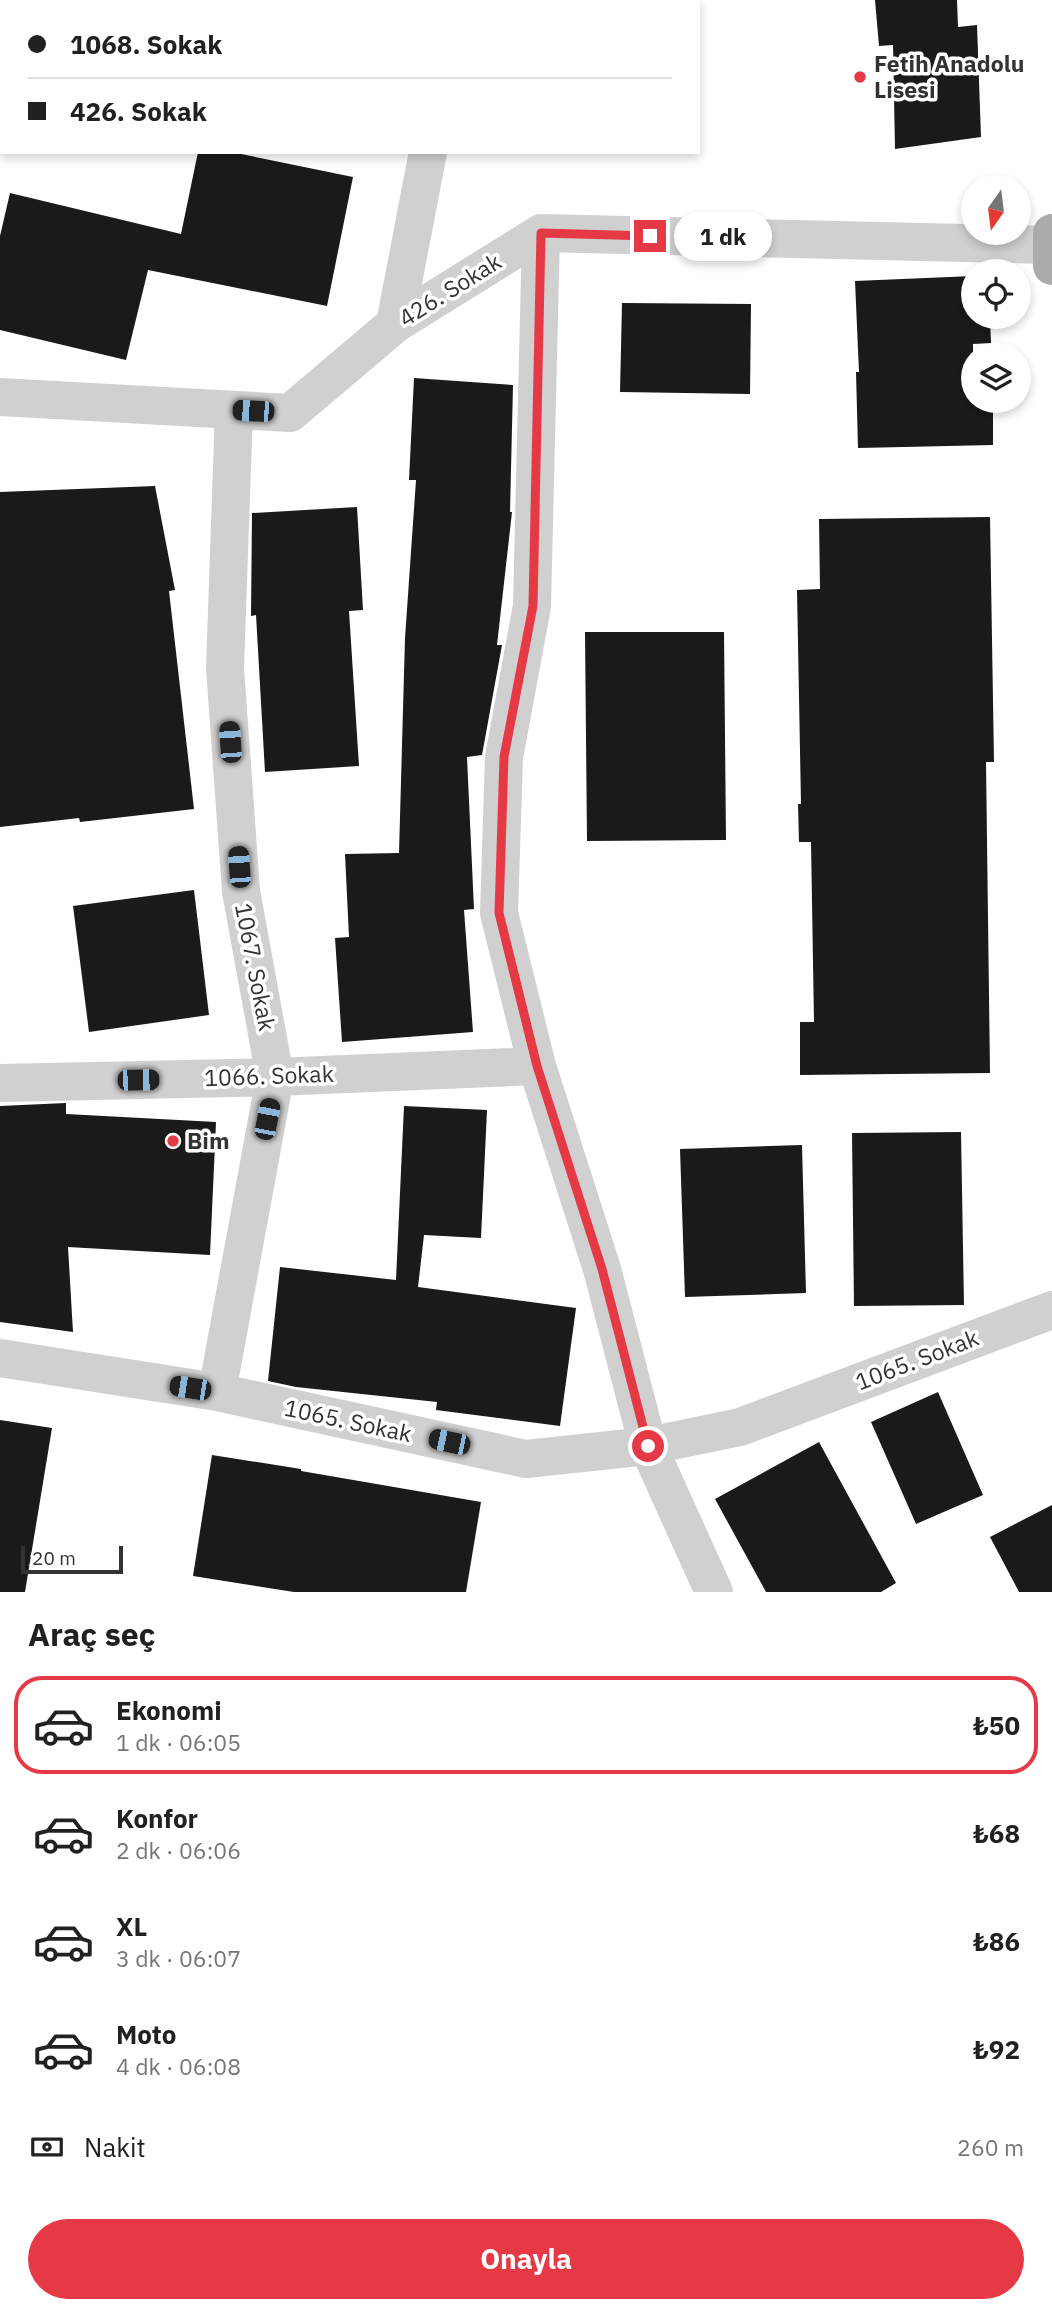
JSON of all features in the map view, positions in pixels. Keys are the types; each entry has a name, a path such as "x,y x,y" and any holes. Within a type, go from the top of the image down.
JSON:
{"main road":[{"path":"1052,233 1052,266"}],"street":[{"path":"395,324 428,154"},
{"path":"714,1592 648,1446 602,1269 537,1066 499,913 504,757 533,606 541,233 1051,245"},
{"name":"426. Sokak","path":"0,397 290,413 395,324 541,233"},
{"name":"1067. Sokak","path":"217,1392 275,1077 241,891 225,668 234,410"},
{"name":"1066. Sokak","path":"0,1083 275,1077 537,1066"},
{"name":"1065. Sokak","path":"0,1358 217,1392 526,1459 648,1446 740,1427 1052,1310"}],"building":[{"path":"875,0 957,0 958,27 977,25 981,137 895,149 893,45 879,46"},
{"path":"198,154 241,154 353,177 327,306 148,270 126,360 0,330 0,236 10,193 181,234"},
{"path":"961,277 961,329 990,329 991,343 961,343 961,413 993,413 993,445 858,448 856,372 859,372 855,281"},
{"path":"622,303 751,304 750,394 620,392"},
{"path":"414,378 513,385 512,512 497,645 502,645 482,755 467,757 474,909 464,910 473,1032 342,1042 335,938 349,937 345,854 399,853 405,638 416,480 409,480"},
{"path":"155,486 175,590 169,591 194,809 80,822 79,818 0,827 0,492"},
{"path":"357,507 363,610 349,611 359,766 265,772 256,615 251,616 252,513"},
{"path":"990,517 994,762 986,762 990,1073 800,1075 800,1022 814,1022 811,842 799,842 798,804 801,804 797,590 820,589 819,519"},
{"path":"585,632 724,632 726,840 587,841"},
{"path":"194,890 209,1015 89,1032 73,906"},
{"path":"66,1103 66,1114 216,1122 210,1255 68,1247 73,1332 0,1322 0,1106"},
{"path":"404,1106 487,1110 481,1238 424,1235 418,1287 576,1308 560,1426 436,1410 437,1402 296,1387 268,1381 280,1267 396,1280"},
{"path":"961,1132 964,1305 854,1306 852,1133"},
{"path":"802,1145 806,1293 685,1297 680,1149"},
{"path":"938,1392 983,1495 916,1524 871,1422"},
{"path":"0,1420 52,1428 25,1592 0,1592"},
{"path":"819,1442 896,1583 881,1592 766,1592 715,1499"},
{"path":"212,1455 481,1502 466,1592 294,1592 193,1576"},
{"path":"1052,1505 1052,1592 1019,1592 990,1537"}],"place":[{"name":"Fetih Anadolu Lisesi","path":"860,77"},
{"name":"Bim","path":"173,1141"}],"route":[{"path":"648,1446 602,1269 537,1066 499,913 504,757 533,606 541,233 650,236"}]}
